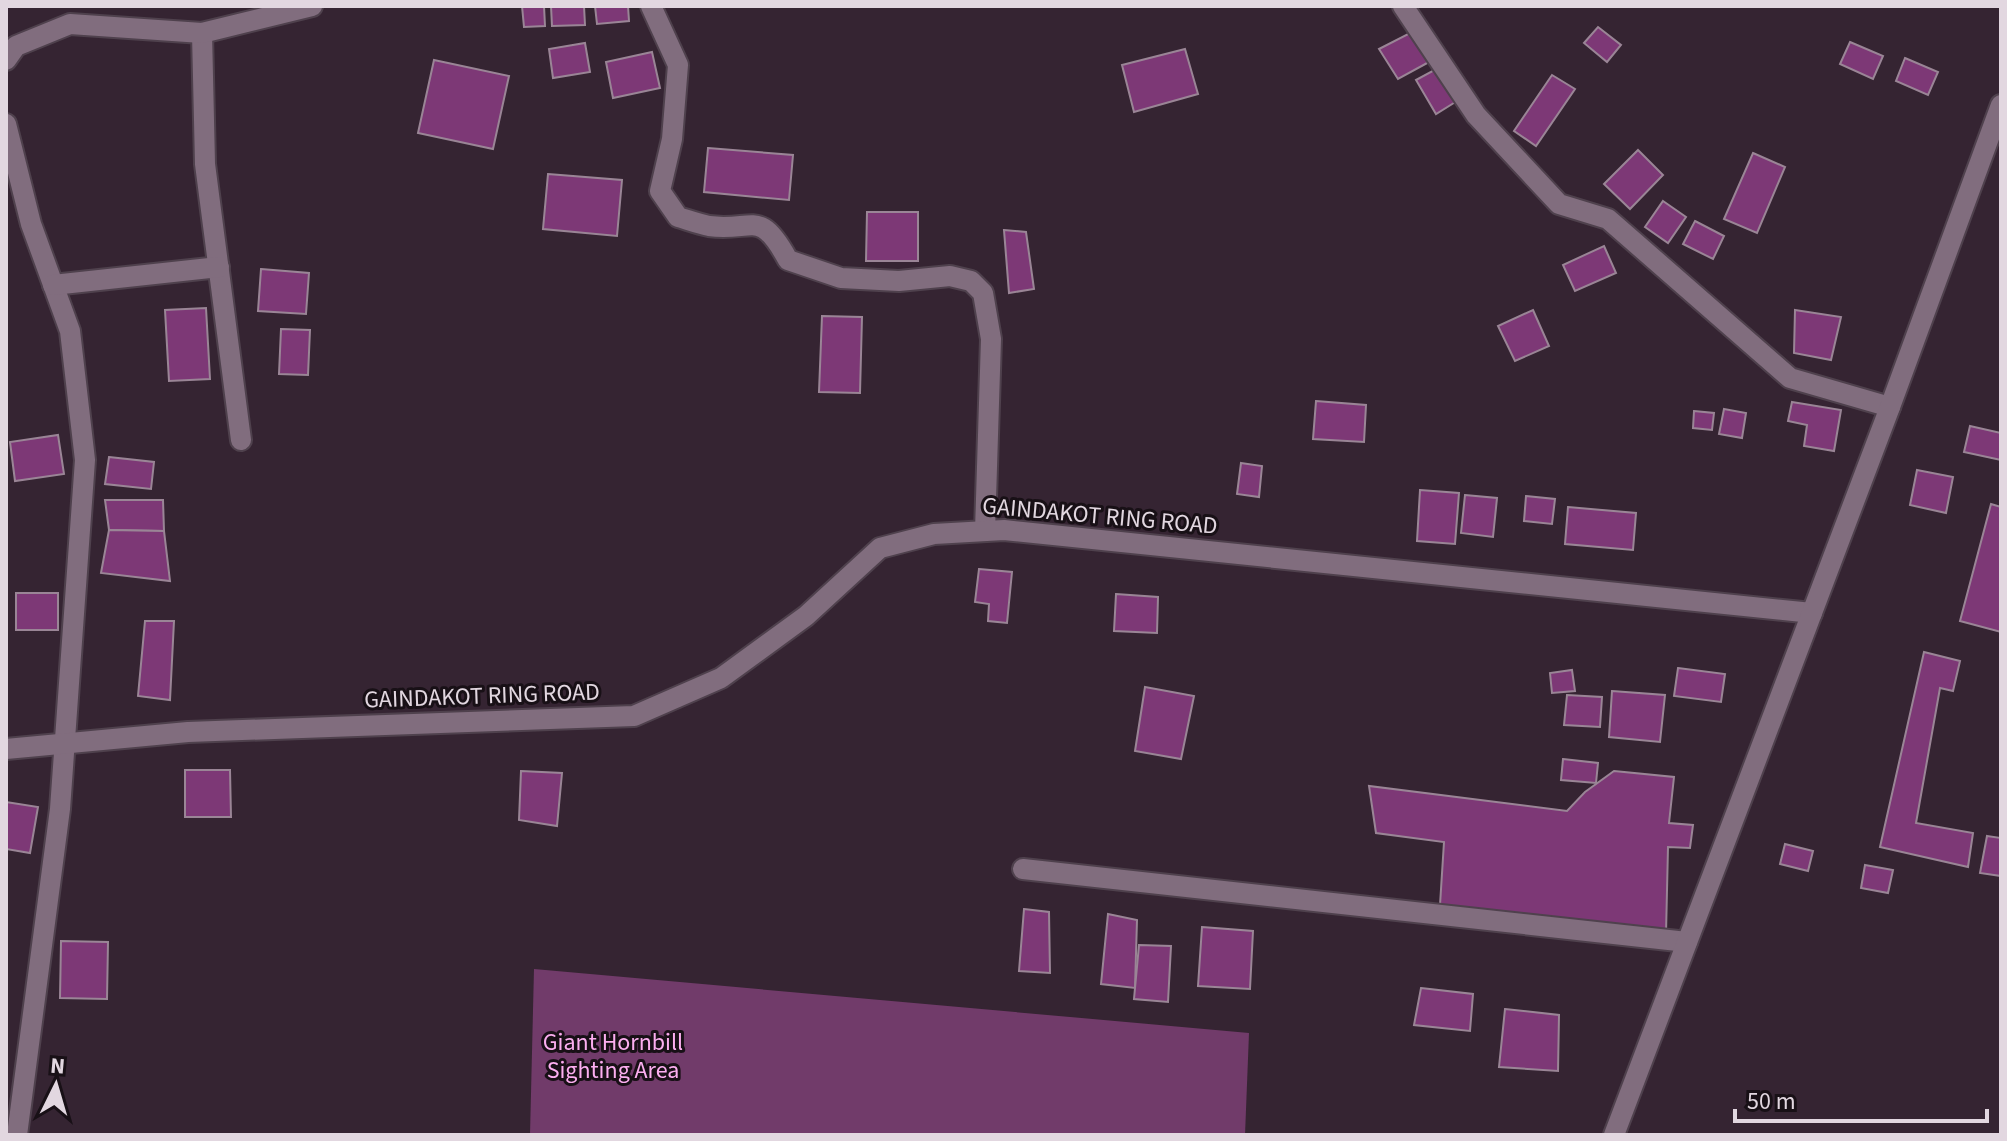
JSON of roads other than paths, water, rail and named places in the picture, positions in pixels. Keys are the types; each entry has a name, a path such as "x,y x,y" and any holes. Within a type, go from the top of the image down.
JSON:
{"street":[{"path":"6,60 16,46 70,24 202,33 312,6"},
{"path":"651,6 678,65 672,139 660,191 678,217 710,226 752,223 774,235 788,260 841,278 899,281 950,276 971,281 983,293 991,339 985,531"},
{"path":"1403,6 1476,115 1559,204 1608,219 1790,378 1890,407"},
{"path":"202,33 205,164 241,440"},
{"path":"1614,1135 2001,105"},
{"path":"6,124 31,224 70,331 85,460 60,809 17,1135"},
{"path":"53,285 219,267"},
{"name":"GAINDAKOT RING ROAD","path":"6,749 188,732 634,716 721,678 806,616 880,548 934,534 1004,530 1812,613"},
{"path":"1023,869 1687,942"}],"park label":[{"name":"Giant Hornbill Sighting Area","path":"613,1056"}]}
